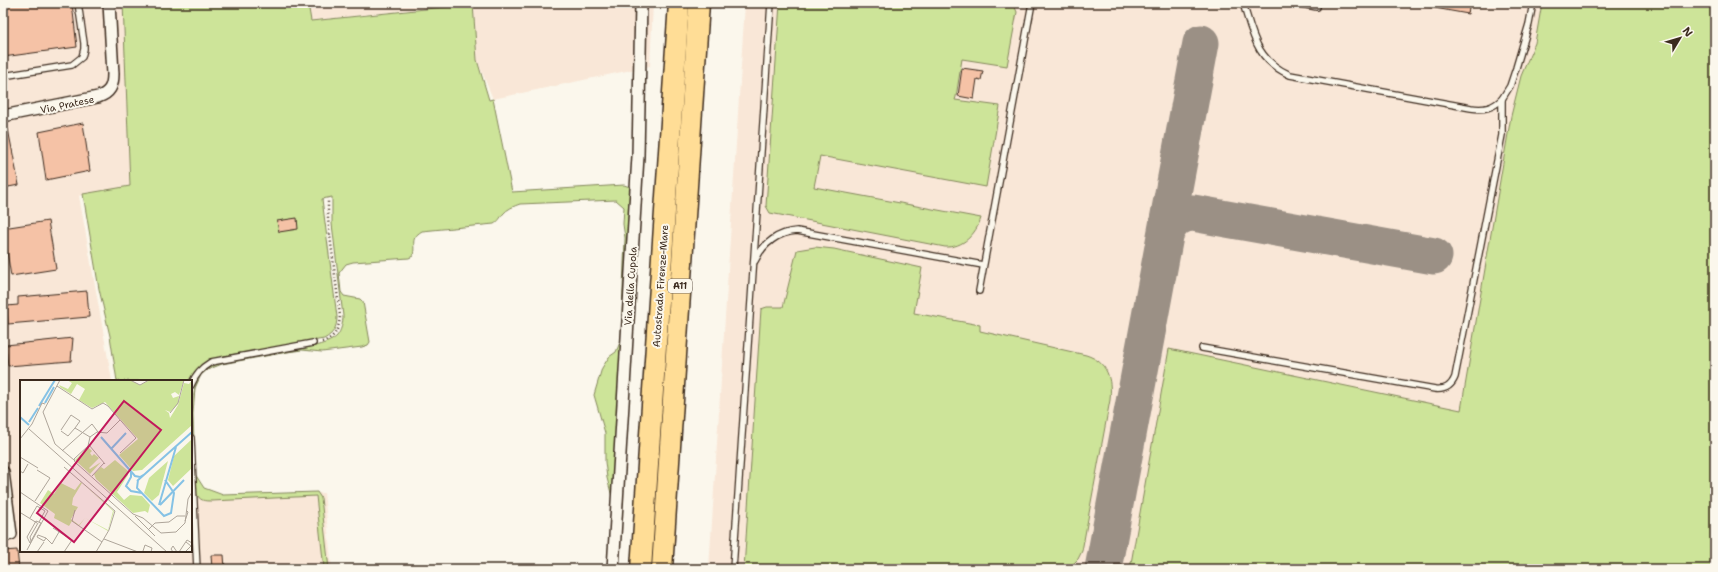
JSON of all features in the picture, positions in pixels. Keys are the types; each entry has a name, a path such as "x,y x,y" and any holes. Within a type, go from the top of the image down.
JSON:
{"highway":[{"name":"Autostrada Firenze-Mare","path":"641,569 679,3"},
{"name":"Autostrada Firenze-Mare","path":"662,569 699,3"}],"street":[{"name":"Via Pratese","path":"3,116 98,97 108,93 113,83 109,3"},
{"name":"Via della Cupola","path":"613,569 638,156 641,3"},
{"path":"3,472 11,534 3,536"}],"lane":[{"path":"3,76 72,65 82,57 84,43 78,3"},
{"path":"732,569 771,3"},
{"path":"979,291 1032,3"},
{"path":"1243,3 1251,30 1262,53 1268,61 1290,75 1471,108 1484,109 1491,107 1502,99 1510,86 1526,34 1533,3"},
{"path":"1295,3 1317,7"},
{"path":"1202,348 1435,389 1442,390 1452,384 1455,377 1502,135 1502,99"},
{"path":"753,265 760,252 769,242 784,233 798,231 984,265"},
{"path":"192,383 201,368 211,362 313,343"},
{"path":"192,460 197,569"}],"path":[{"path":"313,343 331,338 338,329 340,322 328,218 328,200"}],"shaded area":[{"path":"3,3 123,3 130,186 79,196 112,380 20,380 20,552 192,552 192,464 195,496 324,493 332,569 3,569"},
{"path":"308,3 473,3 310,21"},
{"path":"473,3 653,3 650,66 493,99 477,60"},
{"path":"745,3 1715,3 1715,569 709,569"}],"green space":[{"path":"123,3 308,3 311,21 473,4 477,60 489,100 493,99 512,192 624,185 630,187 631,193 610,569 607,569 612,497 605,462 605,433 594,395 602,368 609,357 616,352 621,340 625,238 623,224 624,207 616,200 520,204 506,211 494,224 422,231 414,239 413,256 409,258 353,262 346,264 339,273 341,292 344,296 360,299 363,302 370,342 368,345 322,352 302,350 287,352 323,344 335,338 340,332 342,324 343,316 332,224 332,197 322,199 337,317 334,330 330,335 324,339 224,356 205,363 198,368 191,380 117,380 110,336 99,289 83,194 130,186"},
{"path":"780,3 1013,3 1017,12 1007,66 962,59 955,100 1000,106 986,187 820,156 814,187 981,218 976,229 968,239 958,245 945,247 770,213 766,206"},
{"path":"1542,3 1715,3 1715,569 1130,569 1169,349 1461,410 1511,116 1521,76 1535,43"},
{"path":"815,247 834,249 922,268 914,313 980,325 980,331 1086,355 1099,362 1104,367 1109,378 1110,400 1082,551 1078,559 1068,569 744,569 761,309 767,307 783,307 797,250"},
{"path":"285,352 222,364 207,370 201,375 208,369 221,363"},
{"path":"201,375 195,388 193,414 195,469 192,418 194,390 198,378"},
{"path":"195,474 204,488 223,495 317,492 321,498 329,569 324,569 316,496 209,501 204,501 196,493"}],"building":[{"path":"3,3 72,3 77,47 3,57"},
{"path":"1407,3 1470,3 1468,14"},
{"path":"962,68 983,71 981,80 977,79 974,99 958,96"},
{"path":"83,123 90,171 46,180 39,132"},
{"path":"8,129 19,185 3,188 3,130"},
{"path":"297,218 298,229 279,232 277,221"},
{"path":"48,221 56,269 11,276 3,228"},
{"path":"87,291 89,317 8,324 7,306 18,305 18,297"},
{"path":"73,338 71,361 8,366 6,345"},
{"path":"17,550 19,569 3,569 3,551"},
{"path":"211,555 224,555 225,569 212,569"}],"taxiway":[{"path":"1103,569 1201,43"},
{"path":"1167,230 1177,218 1193,213 1434,256"}]}
